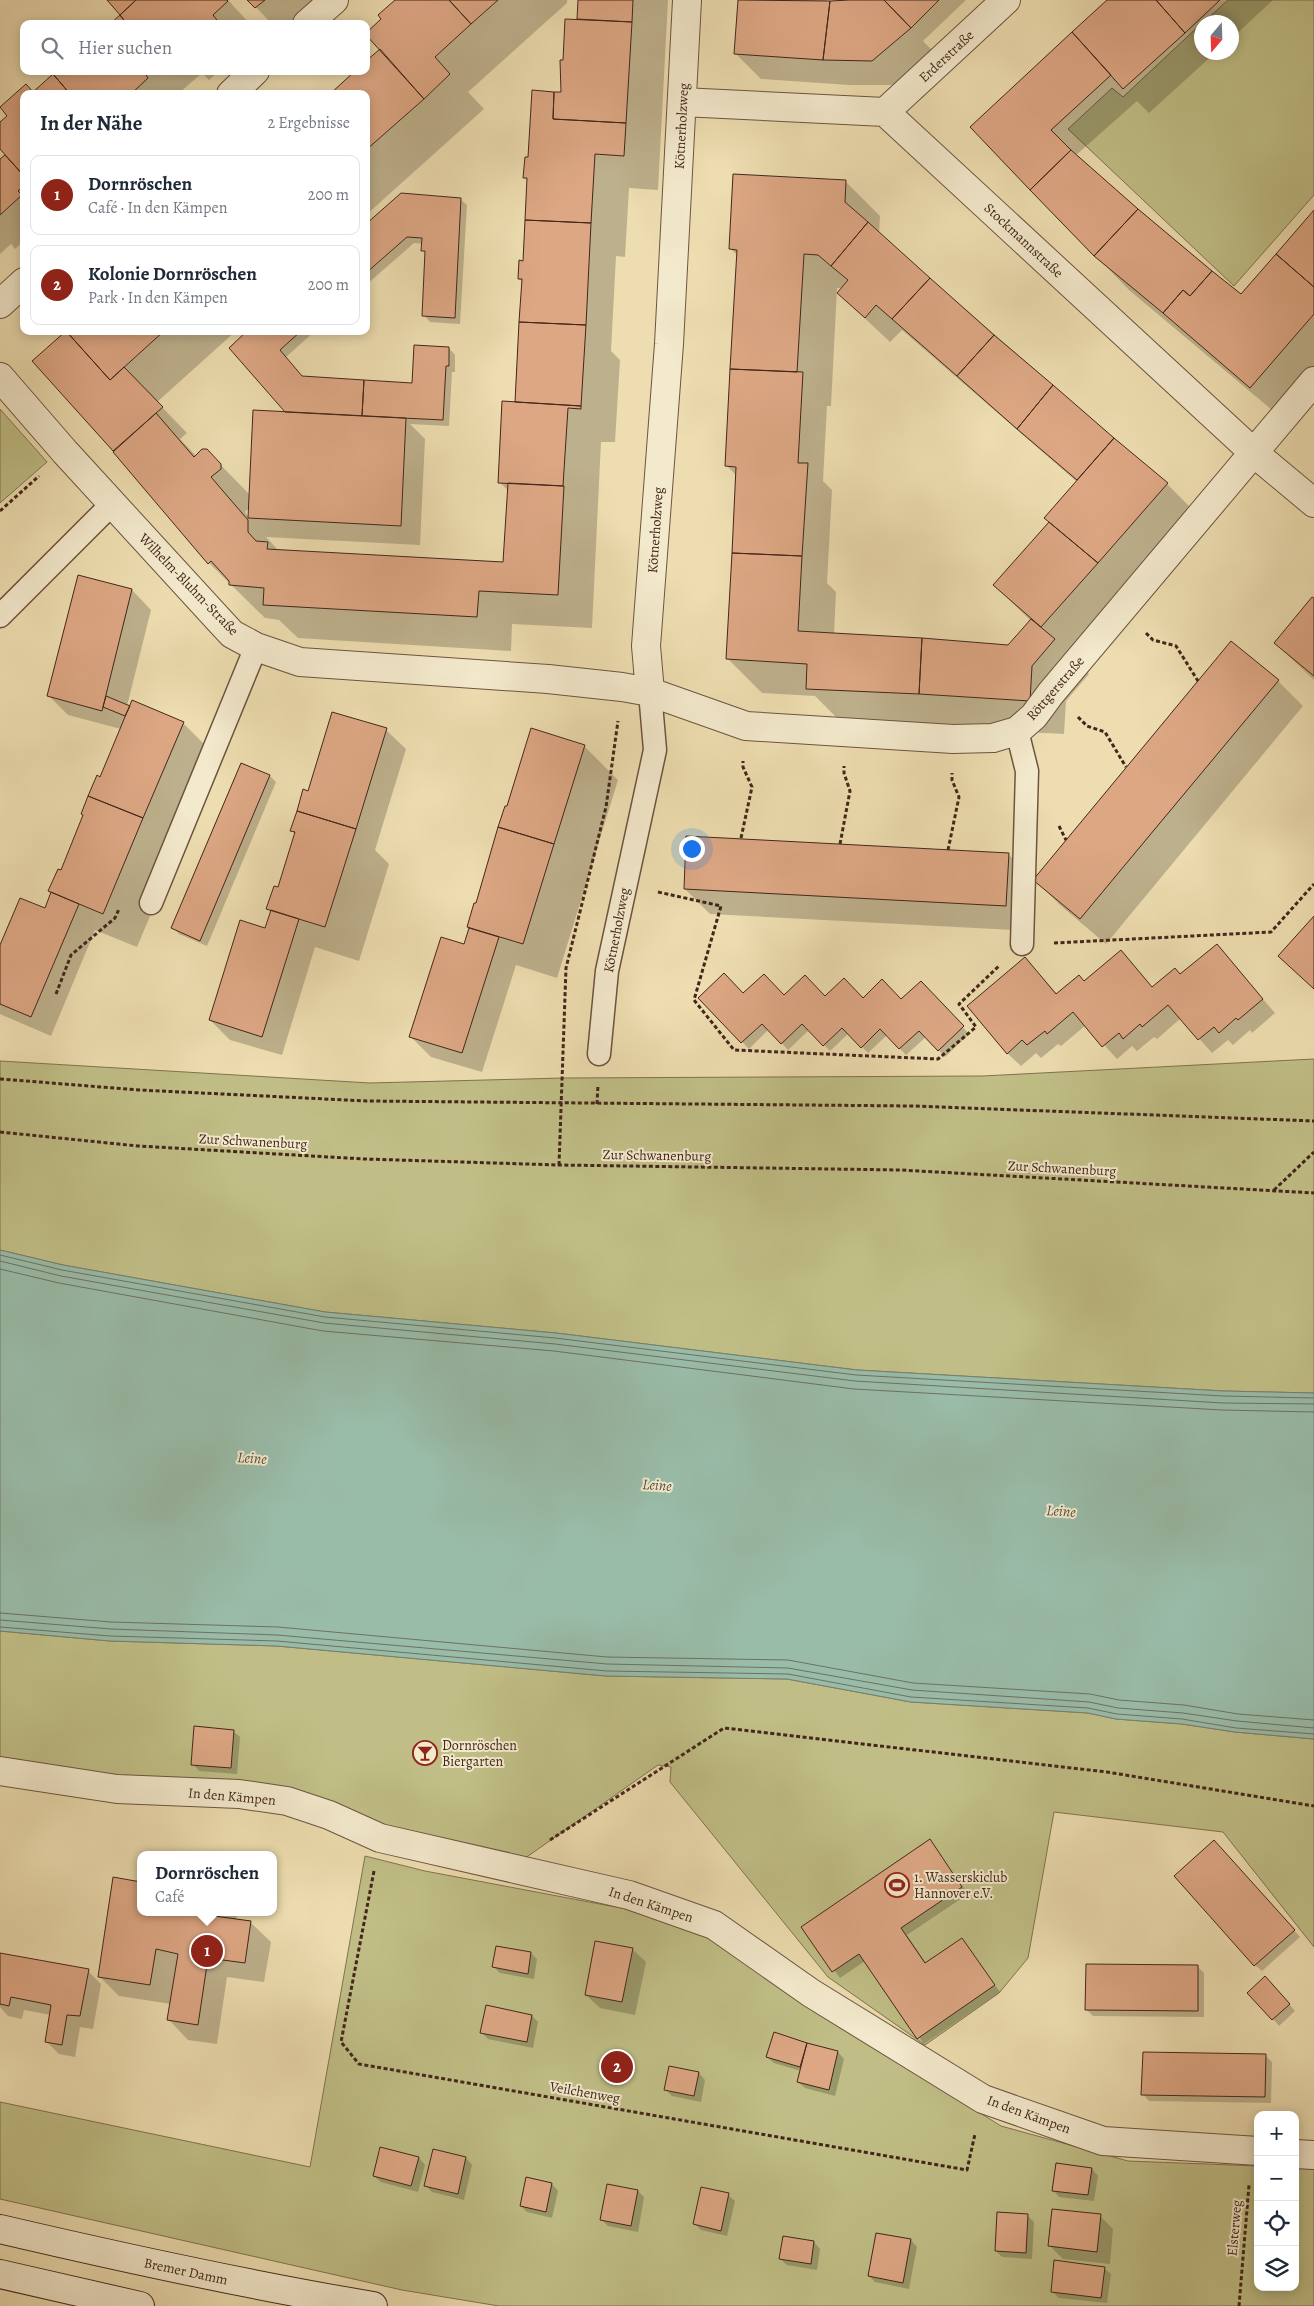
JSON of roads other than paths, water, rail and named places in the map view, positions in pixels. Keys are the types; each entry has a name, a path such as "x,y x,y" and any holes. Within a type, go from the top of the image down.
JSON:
{"street":[{"path":"312,20 334,0"},
{"name":"Kötnerholzweg","path":"650,692 646,646 669,344 687,0"},
{"name":"Erderstraße","path":"885,112 1006,0"},
{"path":"234,90 251,75"},
{"path":"682,102 885,112"},
{"name":"Stockmannstraße","path":"885,112 1253,452 1314,504"},
{"path":"0,304 20,286"},
{"name":"Wilhelm-Bluhm-Straße","path":"0,377 65,452 232,634 256,647 300,662 548,679 650,692"},
{"name":"Röttgerstraße","path":"650,692 746,726 953,739 993,738 1017,731 1034,716 1051,693 1314,381"},
{"name":"In den Kämpen","path":"0,1771 117,1789 239,1794 287,1801 329,1815 380,1838 629,1894 714,1925 811,1993 983,2099 1103,2141 1254,2151"},
{"path":"1299,2154 1314,2155"},
{"name":"Bremer Damm","path":"0,2228 95,2252 284,2291 373,2306"},
{"path":"0,2274 140,2306"}],"lane":[{"path":"0,616 112,504"},
{"path":"151,902 256,647"},
{"name":"Kötnerholzweg","path":"599,1054 608,971 655,750 650,692"},
{"path":"1017,731 1027,771 1022,944"}],"water":[{"name":"Leine","path":"0,1250 63,1265 325,1312 556,1333 857,1370 1223,1391 1314,1393 1314,1739 1235,1732 1182,1724 1116,1719 1088,1713 911,1702 787,1679 606,1676 277,1646 110,1641 0,1631"}],"place":[{"name":"Dornröschen Biergarten","path":"425,1753"},
{"name":"1. Wasserskiclub Hannover e.V.","path":"897,1885"},
{"name":"Dornröschen","path":"207,1951"},
{"name":"Kolonie Dornröschen","path":"617,2067"}]}
